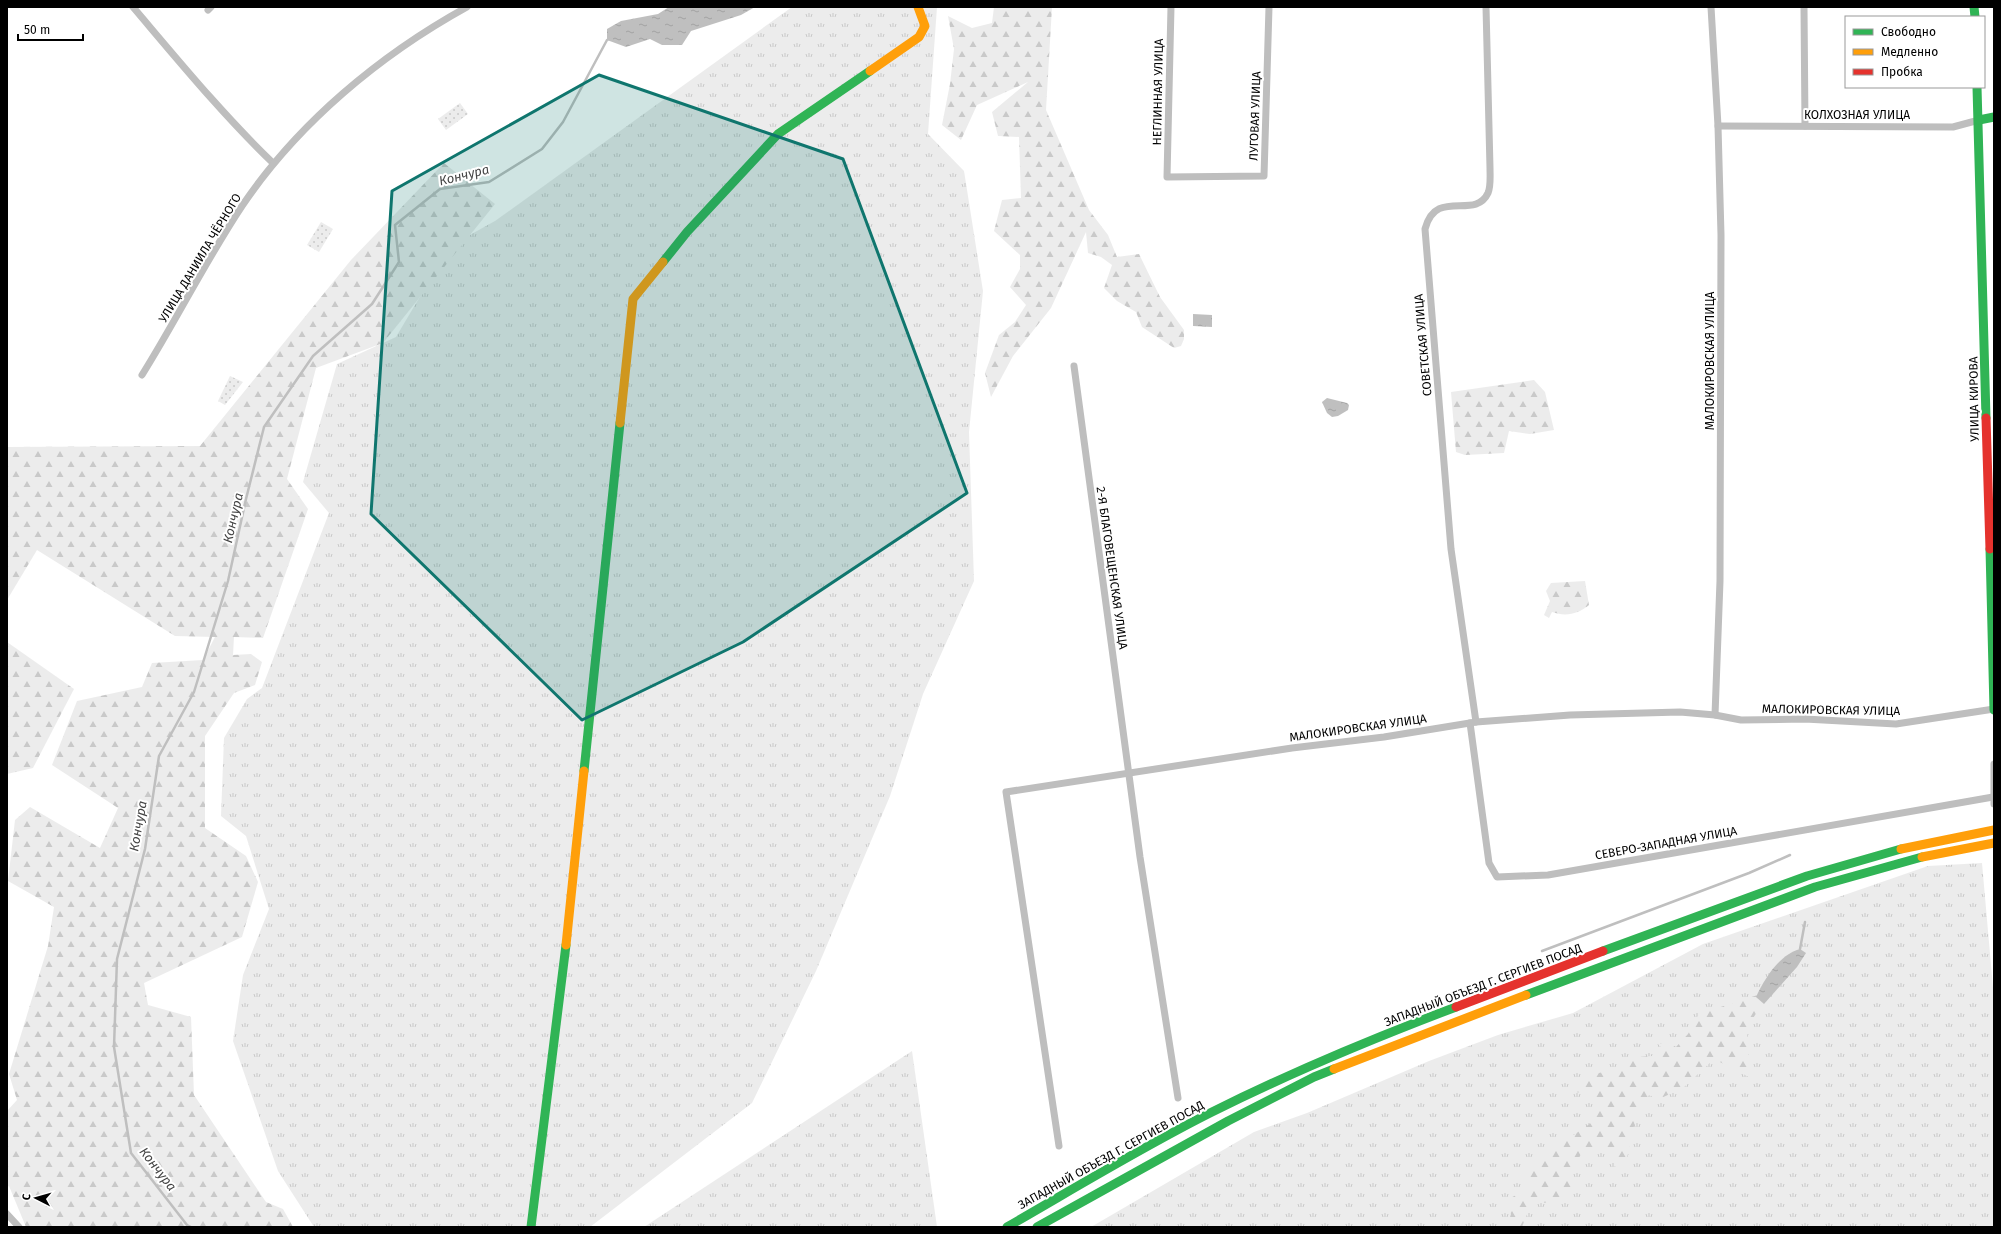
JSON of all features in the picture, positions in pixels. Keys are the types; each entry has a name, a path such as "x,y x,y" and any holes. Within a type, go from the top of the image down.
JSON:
{"main road":[{"path":"531,1227 560,1006 633,299 686,232 778,134 919,37 925,26 918,7"},
{"name":"УЛИЦА КИРОВА","path":"1977,88 1994,709"},
{"name":"КОЛХОЗНАЯ УЛИЦА","path":"1979,120 1994,117"},
{"name":"ЗАПАДНЫЙ ОБЪЕЗД Г. СЕРГИЕВ ПОСАД","path":"1007,1227 1169,1133 1245,1096 1342,1052 1759,893 1854,861 1953,836 1994,830"},
{"name":"ЗАПАДНЫЙ ОБЪЕЗД Г. СЕРГИЕВ ПОСАД","path":"1037,1227 1228,1121 1321,1075 1478,1012 1815,887 1916,858 1972,846 1994,843"}],"street":[{"path":"133,7 188,72 253,144 273,163"},
{"name":"УЛИЦА ДАНИИЛА ЧЁРНОГО","path":"142,375 166,336 216,247 243,205 273,163 336,100 358,81 404,45 436,24 467,7"},
{"name":"НЕГЛИННАЯ УЛИЦА","path":"1167,177 1171,7"},
{"name":"ЛУГОВАЯ УЛИЦА","path":"1167,177 1264,176 1269,7"},
{"name":"СОВЕТСКАЯ УЛИЦА","path":"1473,723 1451,549 1425,229 1431,214 1441,207 1476,203 1483,200 1488,193 1490,168 1486,7"},
{"name":"МАЛОКИРОВСКАЯ УЛИЦА","path":"1711,7 1718,126 1721,235 1720,565 1715,715"},
{"path":"1804,7 1805,126"},
{"name":"КОЛХОЗНАЯ УЛИЦА","path":"1718,126 1954,127 1979,120"},
{"name":"2-Я БЛАГОВЕЩЕНСКАЯ УЛИЦА","path":"1074,366 1140,857 1178,1098"},
{"name":"МАЛОКИРОВСКАЯ УЛИЦА","path":"1059,1146 1006,792 1292,748 1384,737 1473,723 1570,715 1680,712 1715,715 1740,720 1805,719 1896,724 1994,709"},
{"name":"СЕВЕРО-ЗАПАДНАЯ УЛИЦА","path":"1473,723 1489,863 1498,877 1548,875 1994,801"},
{"path":"1994,764 1994,801"},
{"path":"7,1214 19,1227"}],"highlighted area":[{"path":"599,75 843,159 967,493 743,642 582,720 371,514 392,191"}],"green space":[{"path":"792,7 937,7 928,134 964,171 983,291 969,432 974,581 923,694 890,796 816,971 752,1103 590,1227 314,1227 278,1171 233,1041 243,975 269,909 246,836 221,816 224,738 247,699 262,688 329,513 303,482 337,364 396,337 450,246 495,221"},
{"path":"994,7 1052,7 1046,110 1089,210 1108,235 1117,257 1139,254 1160,297 1184,330 1184,339 1181,346 1174,348 1142,327 1136,312 1117,301 1104,288 1112,265 1101,257 1088,253 1086,232 1051,308 1013,356 991,397 985,373 999,335 1015,322 1026,305 1010,287 1020,269 1020,255 994,231 1002,200 1021,198 1019,137 998,136 992,112 1028,82 977,105 961,140 942,125 950,84 954,49 948,16 972,28 992,23"},
{"path":"460,103 468,114 446,130 438,119"},
{"path":"444,163 495,204 383,343 316,368 287,479 308,509 263,638 234,637 233,655 251,654 262,662 255,685 234,693 205,736 205,828 246,856 258,882 242,937 144,983 148,1005 191,1017 194,1095 266,1202 283,1209 293,1227 26,1227 9,1186 7,1187 7,1111 17,1100 9,1074 48,946 54,907 8,881 15,820 30,807 100,848 118,808 52,765 77,701 142,687 152,663 203,660 215,637 175,636 37,550 7,600 7,447 200,446 351,260"},
{"path":"321,222 333,229 319,252 307,245"},
{"path":"230,376 243,382 225,405 218,401"},
{"path":"1534,380 1545,392 1554,430 1530,434 1509,431 1504,453 1465,455 1456,452 1451,392"},
{"path":"1585,581 1589,605 1581,611 1572,614 1557,614 1552,612 1549,618 1544,615 1550,601 1546,591 1551,583"},
{"path":"7,642 74,689 33,768 7,774"},
{"path":"1982,863 1994,999 1994,1227 1091,1227 1254,1132 1307,1113 1429,1061 1498,1035 1573,1013 1703,944 1928,866"},
{"path":"1770,991 1747,1028 1749,1077 1714,1059 1683,1088 1659,1099 1649,1095 1637,1112 1627,1158 1618,1173 1606,1144 1590,1149 1577,1159 1570,1171 1574,1191 1563,1201 1531,1204 1522,1227 1507,1227 1511,1214 1506,1206 1507,1200 1534,1185 1517,1178 1526,1168 1591,1123 1598,1110 1599,1101 1595,1097 1584,1098 1583,1093 1575,1092 1572,1082 1587,1076 1615,1069 1638,1057 1653,1056 1664,1050 1658,1044 1668,1042 1676,1047 1688,1034 1699,1014"},
{"path":"912,1051 937,1227 644,1227"}],"water":[{"path":"669,7 755,7 741,15 691,31 682,45 662,45 650,39 626,47 607,40 607,29 621,21 658,14"},
{"path":"1193,314 1212,315 1212,327 1193,326"},
{"path":"1327,398 1347,403 1349,405 1348,410 1338,416 1332,417 1327,413 1322,402"},
{"path":"1800,949 1806,953 1797,967 1764,1004 1756,997 1768,975 1786,956"}],"waterway":[{"name":"Кончура","path":"191,1227 187,1225 131,1153 114,1047 117,959 145,849 159,756 194,692 228,581 264,427 313,356 372,304 399,262 395,225 440,189 489,182 542,149 563,122 607,40 609,39"},
{"path":"1542,951 1749,873 1790,855"},
{"path":"1800,949 1805,922"}],"traffic: fast":[{"path":"1974,7 1975,16"},
{"path":"663,262 687,232 778,134 870,71"},
{"path":"1977,88 1986,418"},
{"path":"1979,120 1994,117"},
{"path":"584,771 620,423"},
{"path":"1990,549 1994,710"},
{"path":"1603,951 1807,876 1901,849"},
{"path":"1526,995 1815,887 1922,857"},
{"path":"531,1227 566,945"},
{"path":"1007,1227 1134,1153 1212,1112 1333,1056 1456,1007"},
{"path":"1037,1227 1228,1121 1314,1077 1334,1069"}],"traffic: slow":[{"path":"870,71 919,37 925,26 918,7"},
{"path":"620,423 633,299 663,262"},
{"path":"566,945 584,771"},
{"path":"1901,849 1994,830"},
{"path":"1922,857 1994,843"},
{"path":"1334,1069 1526,995"}],"traffic: jam":[{"path":"1986,418 1990,549"},
{"path":"1456,1007 1603,951"}]}
